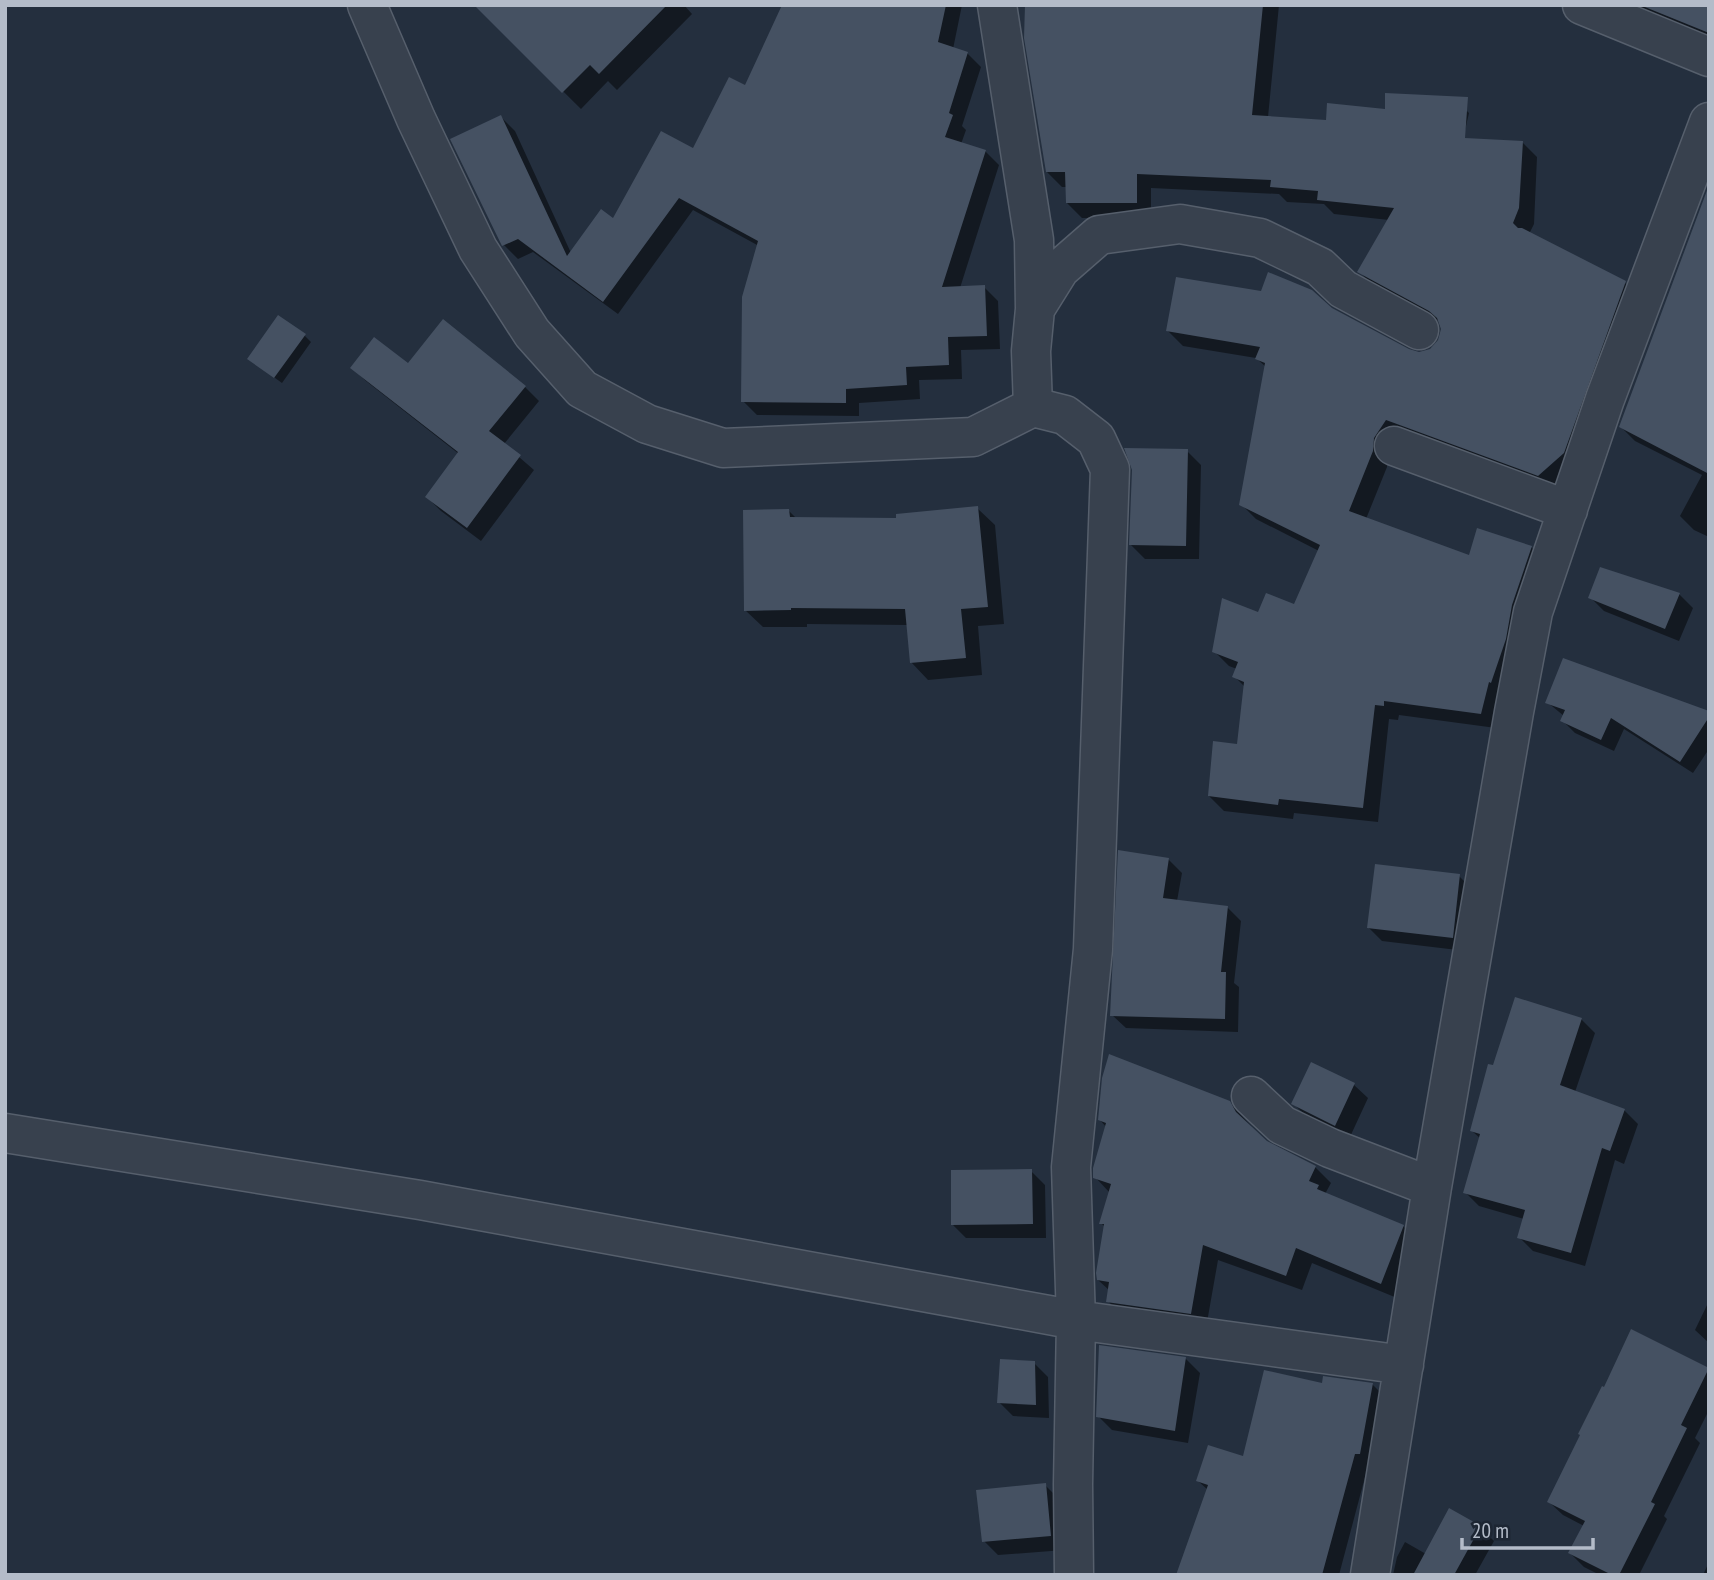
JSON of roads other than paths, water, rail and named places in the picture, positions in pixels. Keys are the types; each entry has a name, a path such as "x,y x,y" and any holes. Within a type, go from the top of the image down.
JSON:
{"street":[{"path":"367,5 416,119 478,249 532,333 582,388 647,424 723,448 973,437 1033,407 1065,415 1096,439 1110,469 1093,949 1071,1167 1076,1320 1074,1575"},
{"path":"997,5 1034,240 1035,309 1031,351 1033,407"},
{"path":"1582,5 1709,57"},
{"path":"1370,1575 1432,1187 1533,612 1610,387 1709,122"},
{"path":"1035,309 1060,269 1099,235 1180,224 1260,238 1320,267 1343,289 1419,330"},
{"path":"1394,446 1568,510"},
{"path":"1251,1096 1282,1125 1330,1148 1432,1187"},
{"path":"5,1133 419,1200 1076,1320 1404,1365"}]}
